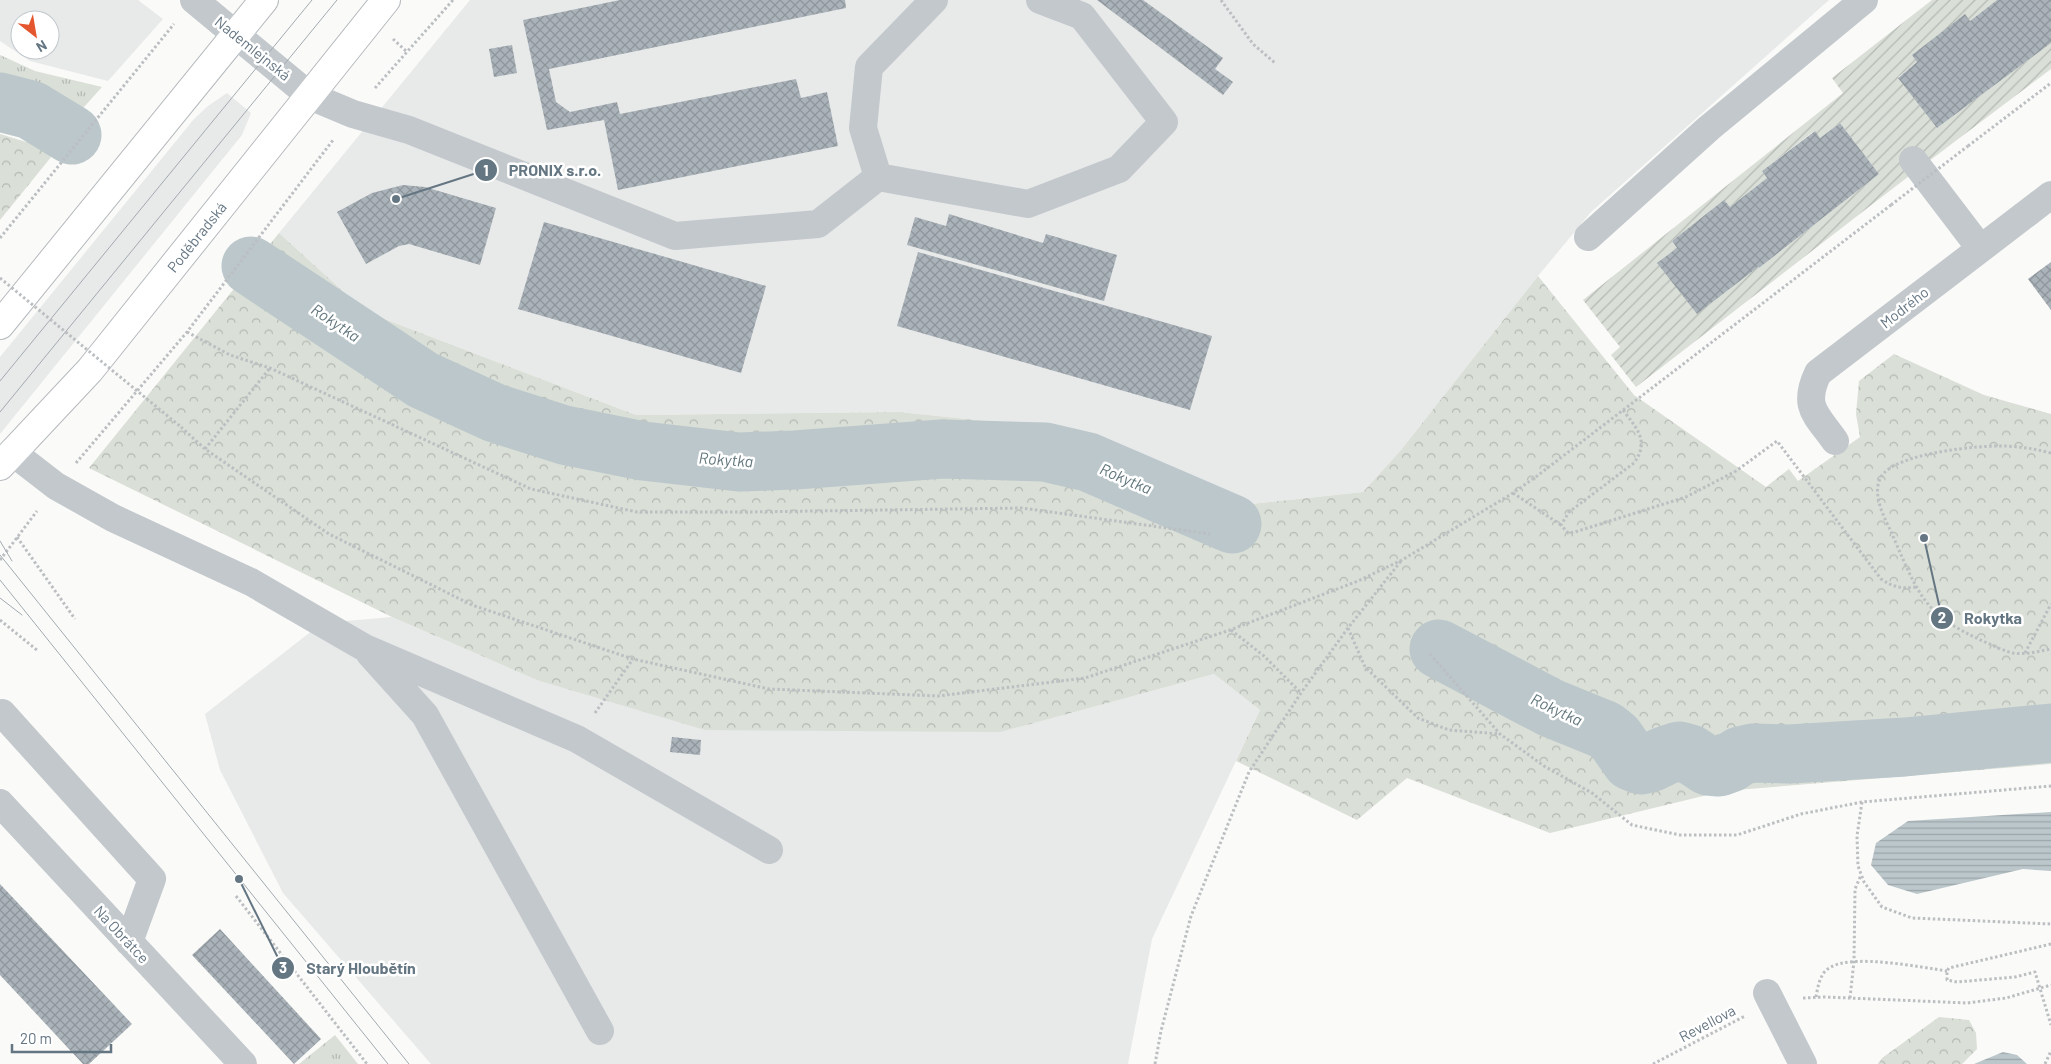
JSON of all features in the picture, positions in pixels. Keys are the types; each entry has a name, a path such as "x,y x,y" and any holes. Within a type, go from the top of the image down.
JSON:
{"main road":[{"path":"0,326 264,0"},
{"name":"Poděbradská","path":"6,459 90,370 386,0"}],"street":[{"name":"Nademlejnská","path":"194,0 310,96 353,114 409,130 674,236 818,224 878,177"},
{"path":"934,0 869,67 863,128 878,177 1028,204 1119,169 1164,122 1082,16 1040,0"},
{"path":"1588,238 1709,128 1864,0"},
{"path":"1913,160 1980,248"},
{"name":"Modrého","path":"1836,441 1814,411 1810,401 1812,387 1818,373 2051,195"},
{"path":"6,459 113,518 251,582 365,648 577,739 769,850"},
{"path":"365,648 425,715 600,1031"},
{"path":"0,715 2,713 152,879 130,942"},
{"name":"Na Obrátce","path":"0,803 243,1064"},
{"path":"1769,998 1803,1064"}],"path":[{"path":"0,560 56,486 187,332 353,114 406,51 453,0"},
{"path":"1221,0 1253,44 1275,63"},
{"path":"0,238 174,23"},
{"path":"388,35 406,51"},
{"path":"0,278 181,427 205,449 329,534 472,605 633,658 769,689 938,696 1085,678 1230,630 1358,581 1402,560 1513,493 2051,83"},
{"path":"187,332 230,355 270,368 531,489 637,512 1022,508 1210,534"},
{"path":"205,449 270,368"},
{"path":"1562,524 1569,512 1634,463 1640,454 1642,442 1638,431 1623,410"},
{"path":"1513,493 1562,524 1568,533 1575,532 1686,497 1736,471 1777,441 1881,579 1891,586 1904,589 1916,587"},
{"path":"2051,453 2031,448 1981,447 1916,457 1895,464 1886,470 1880,478 1879,499 1883,514 1916,587 1946,623 1991,645 2014,653 2051,649"},
{"path":"17,537 74,620"},
{"path":"1156,1064 1161,1031 1194,907 1249,772 1301,693 1348,628 1402,560"},
{"path":"2025,652 2051,604"},
{"path":"0,620 38,651"},
{"path":"1348,628 1365,667 1418,718 1449,730 1500,734"},
{"path":"1230,630 1264,656 1301,693"},
{"path":"1430,654 1500,734 1544,766 1592,793 1632,825 1680,835 1737,834 1801,814 1862,802 2051,786"},
{"path":"577,739 633,658"},
{"path":"1862,802 1857,836 1858,866 1864,882 1882,907 1912,918 2051,924"},
{"path":"1850,998 1854,961 1854,889 1861,874"},
{"path":"236,896 367,1064"},
{"path":"1816,997 1819,980 1830,967 1854,961 1946,970 2051,944"},
{"path":"1946,970 1947,980 1957,982 2015,977 2035,972 2051,1024"},
{"path":"1769,998 1816,997 1967,1003 2006,998 2051,985"},
{"name":"Revellova","path":"1653,1064 1769,998"},
{"path":"2045,1064 2051,1051"}],"shaded area":[{"path":"0,0 138,0 163,19 108,81 28,60 60,60 60,10 10,10 10,48 0,41"},
{"path":"470,0 1829,0 1591,212 1401,450 1363,492 1251,504 1064,429 899,412 636,415 366,312 279,233"},
{"path":"227,93 251,113 242,135 0,434 0,357 194,119 208,106"},
{"path":"392,617 537,680 1001,732 1214,674 1260,710 1152,939 1128,1064 431,1064 283,893 220,770 205,714 322,623"},
{"path":"2051,812 2051,871 2023,869 1917,894 1888,885 1871,865 1876,843 1908,821"},
{"path":"2003,1052 2017,1055 2027,1064 1974,1064"}],"green space":[{"path":"1932,0 1997,0 1898,77 1937,128 2051,43 2051,69 1636,387 1611,355 1620,347 1583,300 1843,93 1832,78","holes":["1840,123 1879,174 1759,268 1677,248 1672,241 1724,201 1730,207 1767,178 1762,171 1814,131 1820,138"]},
{"path":"0,55 35,71 102,87 75,117 20,87 0,87"},
{"path":"0,134 56,151 0,220"},
{"path":"279,233 366,312 636,415 899,412 1064,429 1251,504 1363,492 1401,450 1538,276 1634,395 1766,487 1789,469 1798,481 1860,437 1856,414 1859,381 1894,354 1984,395 2051,414 2051,764 1724,791 1550,833 1407,778 1357,820 1236,761 1260,710 1214,674 1001,732 705,730 537,680 392,617 89,468"},
{"path":"1939,1017 1969,1020 1976,1033 1977,1049 1962,1064 1878,1064 1882,1058"},
{"path":"335,1035 358,1064 299,1064"}],"building":[{"path":"620,0 845,0 846,8 549,69 556,102 570,112 617,102 620,114 796,79 801,98 827,92 838,146 618,190 604,120 547,130 523,20"},
{"path":"1097,0 1143,0 1223,58 1215,69 1233,82 1223,95"},
{"path":"1997,0 2051,0 2051,43 1937,128 1898,78 1917,62 1912,55 1965,14 1970,21"},
{"path":"512,45 517,73 494,77 489,49"},
{"path":"1840,123 1879,174 1697,314 1657,263 1677,248 1672,241 1724,200 1730,207 1767,178 1762,171 1815,131 1820,138"},
{"path":"403,185 425,187 496,208 480,265 409,244 399,246 366,264 337,212 372,193"},
{"path":"949,214 1043,243 1046,234 1117,255 1104,301 907,245 915,217 946,226"},
{"path":"544,222 766,286 741,373 518,309"},
{"path":"918,252 1212,336 1190,410 897,326"},
{"path":"2051,262 2051,310 2028,279"},
{"path":"672,737 701,740 700,755 670,752"},
{"path":"0,884 132,1024 89,1064 83,1064 0,975"},
{"path":"220,929 321,1039 294,1064 192,955"}],"waterway":[{"name":"Rokytka","path":"0,102 31,110 72,135"},
{"name":"Rokytka","path":"251,266 423,380 495,413 564,435 643,451 739,462 795,460 942,449 1045,452 1088,462 1232,524"},
{"name":"Rokytka","path":"1439,649 1551,708 1605,730 1615,738 1631,761 1641,765 1679,751 1690,754 1708,766 1719,767 1730,763 1740,756 1753,753 1790,754 1905,747 2051,733"}],"tram line":[{"path":"0,381 312,0"},
{"path":"0,412 337,0"},
{"path":"0,541 12,561"},
{"path":"0,555 409,1064"},
{"path":"0,580 388,1064"},
{"path":"0,598 22,615"}],"place":[{"name":"PRONIX s.r.o.","path":"396,199"},
{"name":"Rokytka","path":"1924,538"},
{"name":"Starý Hloubětín","path":"239,879"}]}
